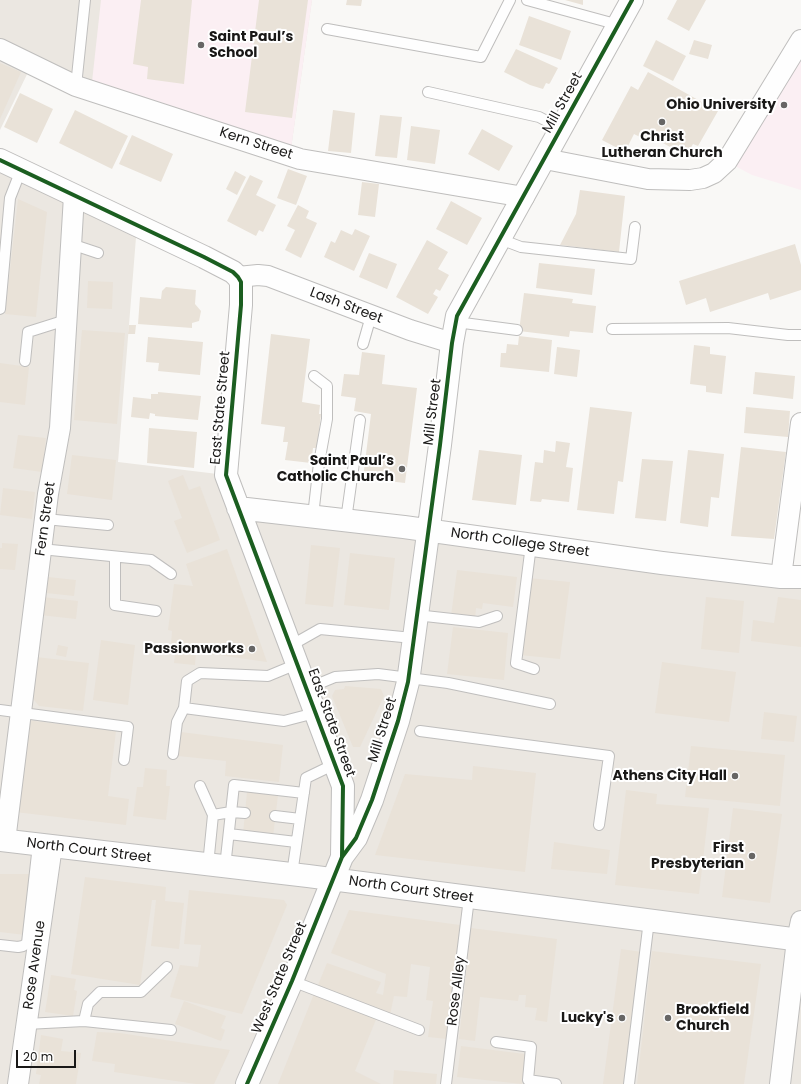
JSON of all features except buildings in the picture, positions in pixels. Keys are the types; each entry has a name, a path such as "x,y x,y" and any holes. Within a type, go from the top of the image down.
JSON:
{"street":[{"name":"Mill Street","path":"342,857 356,838 372,800 398,721 408,677 456,322 461,308 524,198 632,0"},
{"path":"545,159 648,179 690,180 703,178 714,173 727,161 801,40"},
{"name":"Kern Street","path":"0,49 76,86 300,159 524,198"},
{"path":"0,160 204,257 233,272 238,277"},
{"name":"Fern Street","path":"3,840 22,713 45,519 60,428 74,196"},
{"name":"Lash Street","path":"238,277 258,275 268,276 410,330 452,343"},
{"name":"East State Street","path":"238,277 240,282 241,305 226,474 343,786 342,857 333,880"},
{"path":"791,577 801,423"},
{"name":"North College Street","path":"238,508 346,520 531,545 791,577"},
{"name":"North Court Street","path":"3,840 292,874 649,920 800,934"},
{"name":"Rose Avenue","path":"18,1084 45,846"},
{"name":"West State Street","path":"247,1084 292,981 333,880"},
{"path":"780,1084 800,934"}],"lane":[{"path":"76,86 85,0"},
{"path":"327,29 481,57 510,0"},
{"path":"527,0 619,25"},
{"path":"428,92 540,118 562,129"},
{"path":"0,308 4,217 21,170"},
{"path":"500,239 521,247 632,260 635,227"},
{"path":"71,244 98,253"},
{"path":"363,344 372,316"},
{"path":"25,361 28,332 66,320"},
{"path":"456,322 517,330"},
{"path":"612,329 728,328 788,335 801,335"},
{"path":"313,516 318,463 328,419 327,386 314,376"},
{"path":"346,520 360,420"},
{"path":"45,519 108,525"},
{"path":"531,545 516,663 534,669"},
{"path":"41,549 151,560 171,574"},
{"path":"115,556 115,604 156,611"},
{"path":"416,615 479,622 497,616"},
{"path":"173,754 177,722 184,708 187,681 200,673 268,676 294,655 320,629 413,638"},
{"path":"306,689 335,677 378,674 448,683 550,704"},
{"path":"184,708 284,721 315,713"},
{"path":"0,710 128,727 124,760"},
{"path":"420,731 609,756 599,825"},
{"path":"292,874 306,778 335,764"},
{"path":"216,866 229,834 234,785 304,793"},
{"path":"200,786 213,815 216,866"},
{"path":"213,815 231,812 245,813"},
{"path":"275,816 300,819"},
{"path":"229,834 296,842"},
{"path":"0,945 18,947 27,943 45,846"},
{"name":"Rose Alley","path":"446,1084 469,898"},
{"path":"629,1084 649,920"},
{"path":"84,1021 88,1004 100,992 141,992 167,967"},
{"path":"292,981 420,1030"},
{"path":"26,1024 84,1021 171,1030"},
{"path":"496,1042 531,1047 528,1080 556,1084"}],"shaded area":[{"name":"Saint Paul’s School","path":"0,0 312,0 290,156 32,64 0,130"},
{"name":"Saint Paul’s School","path":"101,0 312,0 290,156 91,91"},
{"name":"Ohio University","path":"801,46 801,190 752,175 735,166"},
{"path":"0,159 137,225 118,462 226,475 239,508 801,576 801,1084 0,1084"}],"cycle path":[{"path":"342,857 356,838 372,800 398,721 408,682 440,445 452,343 457,316 632,0"},
{"path":"0,160 204,257 233,272 241,282 241,305 226,475 343,786 342,857 292,981 247,1084"}],"place":[{"name":"Saint Paul’s School","path":"201,45"},
{"name":"Ohio University","path":"784,105"},
{"name":"Christ Lutheran Church","path":"662,122"},
{"name":"Saint Paul’s Catholic Church","path":"402,469"},
{"name":"Passionworks","path":"252,649"},
{"name":"Athens City Hall","path":"735,776"},
{"name":"First Presbyterian","path":"752,856"},
{"name":"Lucky's","path":"622,1018"},
{"name":"Brookfield Church","path":"668,1018"}]}
